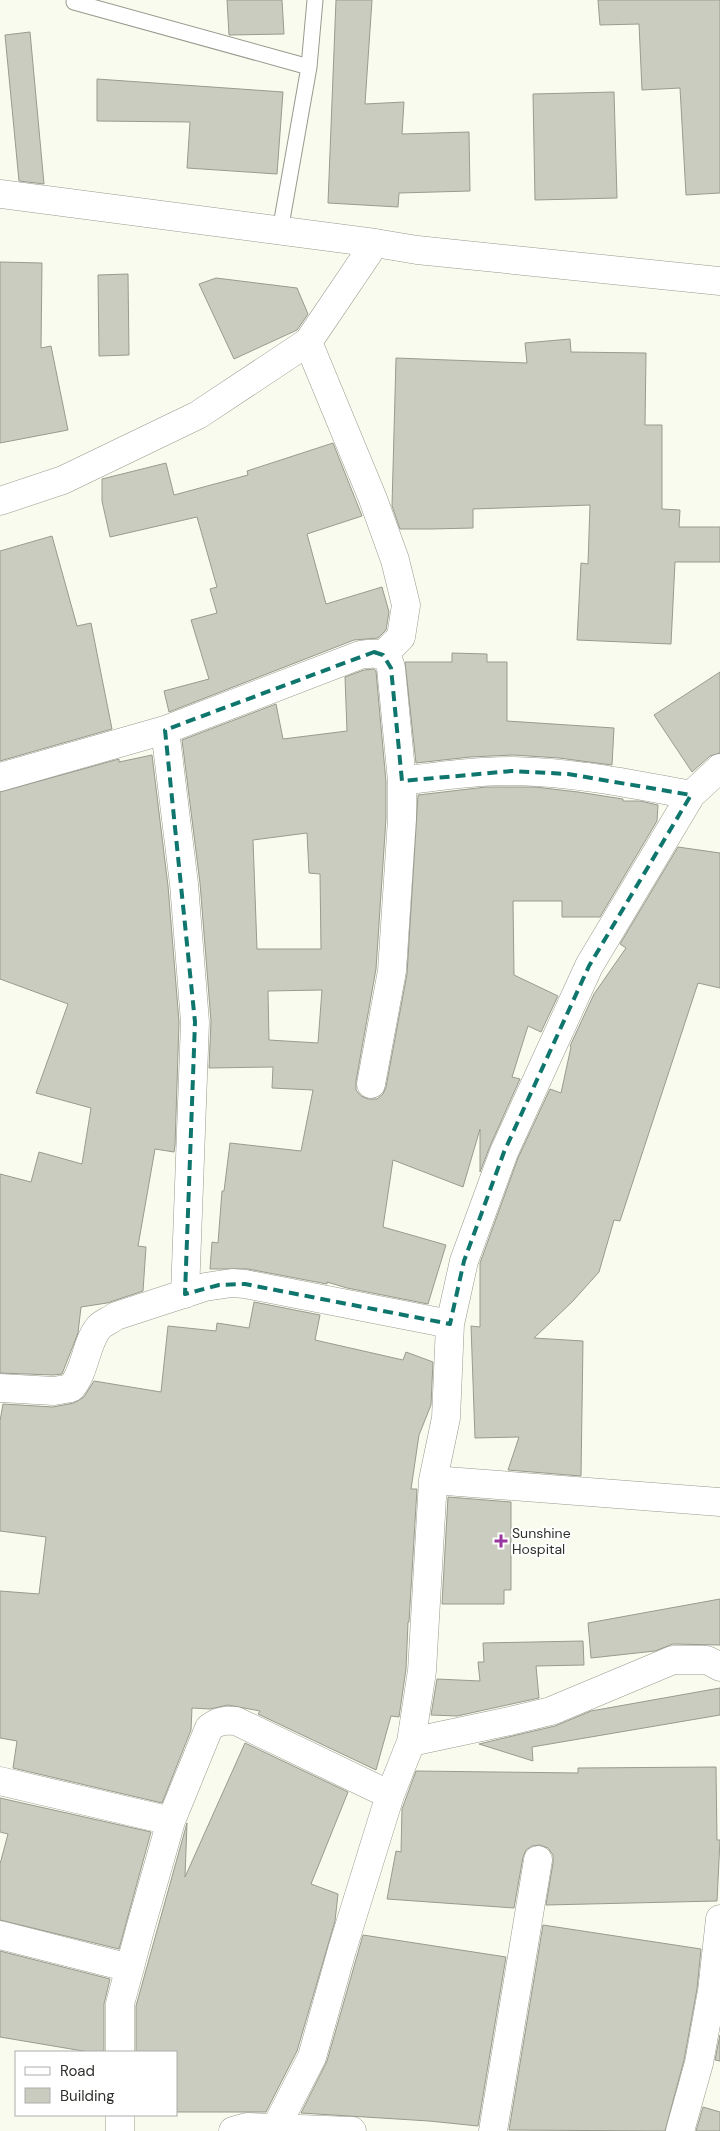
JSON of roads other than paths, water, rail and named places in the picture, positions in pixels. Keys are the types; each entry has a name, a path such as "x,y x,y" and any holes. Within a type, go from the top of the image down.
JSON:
{"street":[{"path":"0,194 417,250 720,281"},
{"path":"0,500 63,480 198,415 308,342 375,243"},
{"path":"308,342 373,499 395,560 406,604 401,637 383,655"},
{"path":"0,777 165,730 360,655 374,652 383,655 390,662 391,668 402,781 402,819 392,971 371,1084"},
{"path":"165,730 184,884 195,1022 185,1294"},
{"path":"274,2129 312,2057 342,1950 390,1795 411,1742 422,1671 433,1480 446,1418 450,1324 464,1260 504,1152 589,966 691,795 720,768"},
{"path":"402,781 469,773 522,772 568,774 691,795"},
{"path":"0,1388 54,1391 71,1388 81,1372 100,1327 116,1316 219,1285 245,1284 450,1324"},
{"path":"433,1480 720,1502"},
{"path":"411,1742 551,1711 673,1660 708,1660 720,1667"},
{"path":"120,2051 120,2004 171,1821 209,1728 217,1722 225,1720 236,1721 390,1795"},
{"path":"0,1781 171,1821"},
{"path":"493,2131 538,1860"},
{"path":"680,2131 710,2066 720,1919"},
{"path":"0,1936 130,1968"},
{"path":"120,2116 120,2131"},
{"path":"233,2131 247,2127 352,2131"}],"lane":[{"path":"280,231 310,67 316,0"},
{"path":"74,2 310,67"}],"place":[{"name":"Sunshine Hospital","path":"501,1541"}]}
